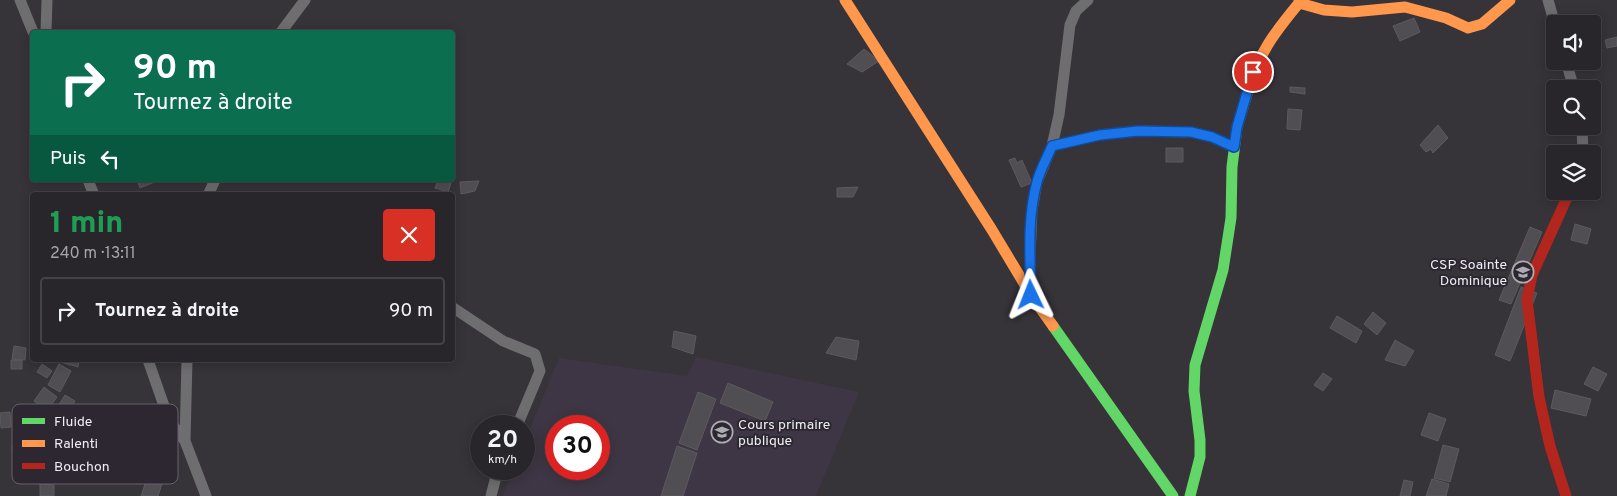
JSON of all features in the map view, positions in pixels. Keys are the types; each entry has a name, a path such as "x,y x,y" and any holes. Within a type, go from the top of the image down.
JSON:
{"street":[{"path":"20,0 31,30"},
{"path":"46,30 47,0"},
{"path":"282,30 305,0"},
{"path":"845,0 992,230 1031,295 1173,496"},
{"path":"1031,295 1032,210 1037,182 1052,146 1059,115 1070,25 1076,11 1088,0"},
{"path":"1190,496 1200,457 1200,440 1194,391 1195,365 1223,270 1231,218 1234,147 1237,127 1253,72 1271,37 1299,2 1324,10 1352,12 1405,8 1446,18 1468,28 1482,24 1510,0"},
{"path":"1548,0 1552,15"},
{"path":"1052,146 1100,135 1138,131 1191,132 1212,137 1234,147"},
{"path":"1566,200 1532,275 1527,300 1539,397 1550,446 1566,496"},
{"path":"455,309 503,340 535,354 540,371 522,415"},
{"path":"149,362 163,404"},
{"path":"185,441 187,362"},
{"path":"178,432 185,441 206,496"},
{"path":"491,496 495,480"}],"shaded area":[{"path":"696,357 859,392 816,496 502,496 509,480 535,480 535,416 559,358 687,376"}],"building":[{"path":"1414,18 1420,32 1400,41 1393,26"},
{"path":"1617,37 1617,46 1607,48 1605,40"},
{"path":"864,49 879,61 862,72 847,64"},
{"path":"1290,87 1305,88 1305,94 1290,92"},
{"path":"1288,109 1302,110 1300,130 1287,129"},
{"path":"1438,125 1448,138 1433,153 1431,149 1426,152 1420,145"},
{"path":"1166,148 1183,148 1183,162 1166,162"},
{"path":"1015,158 1017,163 1022,160 1032,183 1021,187 1009,160"},
{"path":"479,181 475,191 461,194 460,182"},
{"path":"138,182 155,182 140,188"},
{"path":"437,182 451,182 448,192 435,188"},
{"path":"858,187 853,197 837,197 837,188"},
{"path":"1575,224 1591,229 1587,244 1571,240"},
{"path":"1530,227 1542,232 1511,304 1499,300"},
{"path":"1521,287 1537,293 1510,361 1495,355"},
{"path":"1373,312 1386,323 1377,335 1364,324"},
{"path":"1337,316 1362,331 1356,343 1330,328"},
{"path":"674,331 696,336 693,354 672,347"},
{"path":"836,337 859,341 856,360 826,353"},
{"path":"1395,340 1414,351 1405,366 1385,360"},
{"path":"14,346 26,348 25,360 12,359"},
{"path":"11,360 22,360 22,369 11,369"},
{"path":"60,362 79,362 78,367"},
{"path":"42,364 52,371 47,378 37,372"},
{"path":"59,364 71,371 60,392 48,385"},
{"path":"1593,367 1607,374 1598,391 1584,384"},
{"path":"1323,373 1332,379 1323,391 1314,385"},
{"path":"728,383 773,402 765,421 720,403"},
{"path":"44,387 57,397 52,404 38,404 34,401"},
{"path":"1555,390 1591,399 1586,416 1551,408"},
{"path":"698,392 716,399 697,450 679,443"},
{"path":"65,395 75,401 73,404 59,404"},
{"path":"10,412 11,427 1,428 0,413"},
{"path":"1429,413 1446,419 1438,441 1421,435"},
{"path":"1443,445 1459,449 1450,482 1434,478"},
{"path":"677,446 697,453 683,496 661,496"},
{"path":"1432,479 1449,484 1446,496 1426,496"},
{"path":"1404,480 1413,482 1410,496 1400,496"},
{"path":"40,484 54,485 54,496 40,496"},
{"path":"145,484 162,484 158,496 141,496"}],"traffic: fast":[{"path":"1190,496 1200,457 1200,440 1194,391 1195,365 1223,270 1231,218 1232,167 1237,127 1248,91"},
{"path":"1053,326 1173,496"}],"traffic: slow":[{"path":"845,0 992,230 1031,295 1053,326"},
{"path":"1248,91 1257,66 1268,44 1299,3 1299,0"},
{"path":"1299,3 1324,10 1352,12 1405,7 1446,18 1468,28 1482,24 1510,0"}],"traffic: jam":[{"path":"1566,200 1532,275 1527,300 1539,397 1550,446 1566,496"}],"place":[{"name":"CSP Soainte Dominique","path":"1523,272"},
{"name":"Cours primaire publique","path":"722,432"}],"route":[{"path":"1031,295 1032,210 1037,182 1052,146 1100,135 1138,131 1191,132 1212,137 1234,147 1237,127 1253,72"}]}
